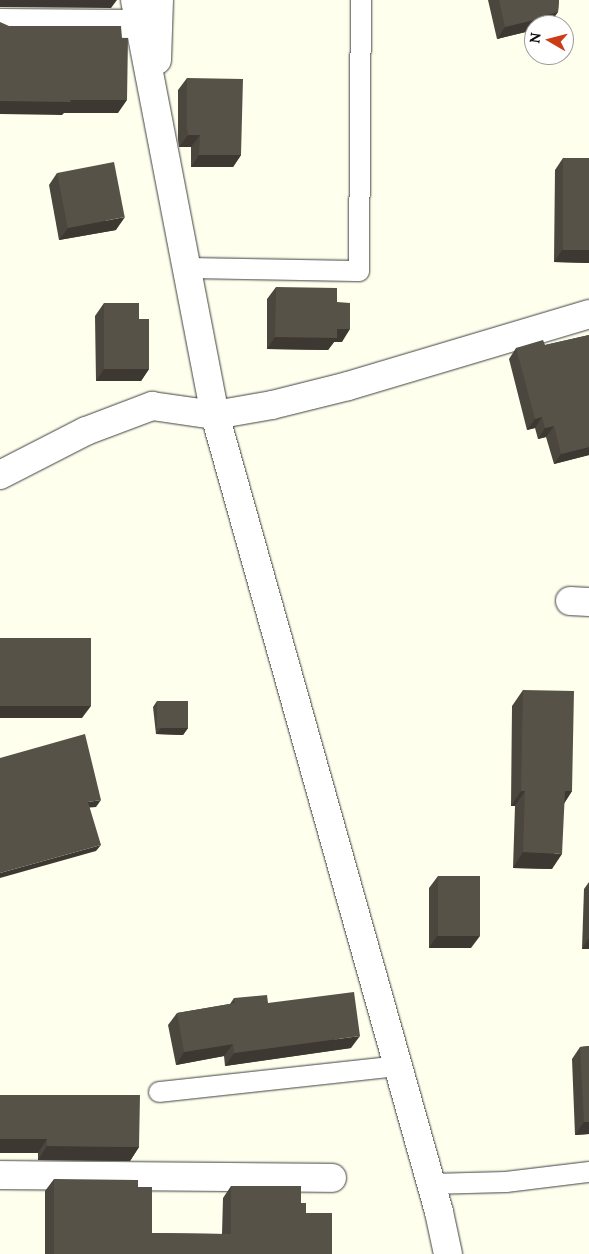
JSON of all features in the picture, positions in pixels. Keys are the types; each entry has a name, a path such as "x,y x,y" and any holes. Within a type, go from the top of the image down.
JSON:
{"street":[{"path":"156,109 159,0"},
{"path":"0,23 137,12 215,415 431,1184 448,1254"},
{"path":"0,475 86,431 152,406 215,415 272,405 348,386 589,314"},
{"path":"0,1176 332,1178"}],"lane":[{"path":"186,268 359,271 361,0"},
{"path":"160,1092 397,1066"},
{"path":"431,1184 506,1182 589,1172"}],"building":[{"path":"499,0 559,0 558,12 547,15 524,15 524,22 505,27"},
{"path":"0,22 9,26 121,26 122,38 128,38 127,100 70,100 71,102 0,101"},
{"path":"187,78 243,79 241,155 199,155 200,135 188,135"},
{"path":"563,158 589,158 589,250 563,250"},
{"path":"114,162 125,217 68,228 57,173"},
{"path":"276,287 337,288 337,302 350,303 350,329 337,329 337,338 275,337"},
{"path":"104,303 139,303 139,319 149,319 149,369 104,369"},
{"path":"589,335 589,447 561,454 554,426 545,428 542,417 535,419 516,348 543,340 545,345"},
{"path":"0,638 91,638 91,706 0,706"},
{"path":"523,690 574,691 572,791 565,791 562,854 523,852 525,791 521,791"},
{"path":"157,701 188,701 188,728 157,728"},
{"path":"85,734 101,800 88,802 101,845 0,873 0,758"},
{"path":"438,876 480,876 480,936 438,936"},
{"path":"354,992 360,1036 234,1053 233,1044 184,1052 177,1013 235,1003 234,998 267,995 268,1003"},
{"path":"589,1046 589,1122 584,1122 580,1047"},
{"path":"0,1095 140,1095 139,1147 47,1146 47,1139 0,1139"},
{"path":"54,1179 138,1180 138,1187 152,1187 152,1233 231,1234 231,1186 301,1186 301,1203 306,1203 306,1213 332,1213 332,1254 54,1254"}]}
